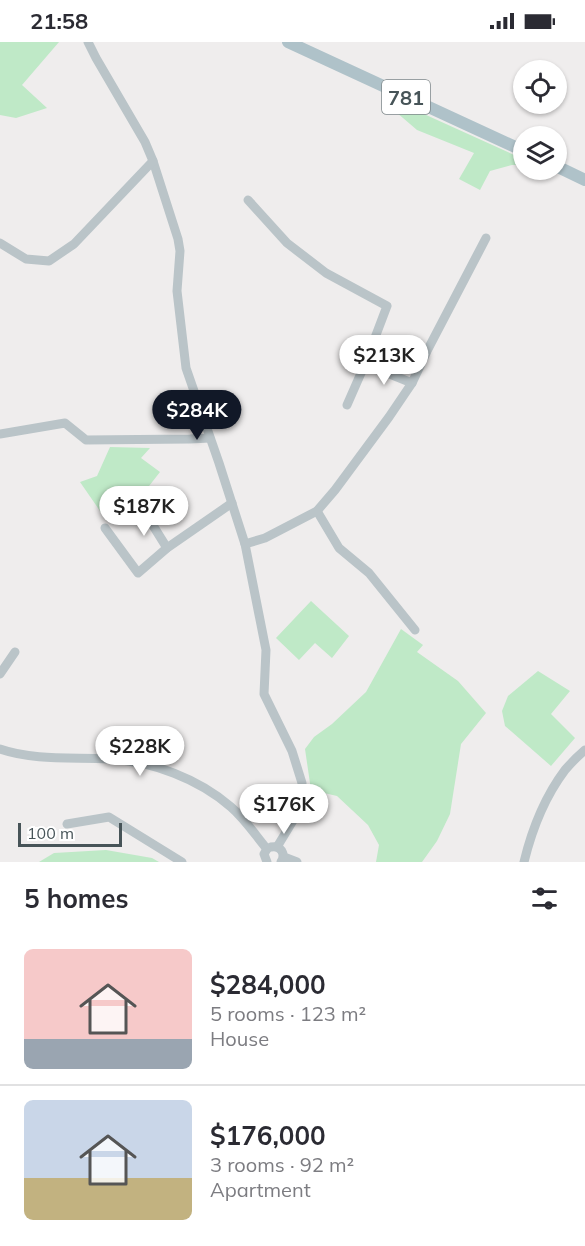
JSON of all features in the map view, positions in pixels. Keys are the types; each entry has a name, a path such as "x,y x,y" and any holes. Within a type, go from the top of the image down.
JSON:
{"main road":[{"name":"781","path":"288,42 513,146"},
{"name":"781","path":"305,42 513,138"},
{"path":"567,163 585,171"},
{"path":"567,171 585,180"}],"street":[{"path":"88,42 146,142 178,239 180,251 177,291 186,368 245,544 266,650 264,694 292,751 302,783 301,797 294,819 277,847"},
{"path":"0,243 26,259 49,261 74,244 153,161"},
{"path":"248,200 287,243 326,273 387,306 365,364 346,405"},
{"path":"245,544 265,538 316,511 335,490 412,383 486,238"},
{"path":"365,364 412,383"},
{"path":"0,434 65,423 86,440 210,438"},
{"path":"105,528 138,573 167,548 232,502"},
{"path":"144,511 167,548"},
{"path":"316,511 339,548 369,573 415,630"},
{"path":"0,674 15,652"},
{"path":"0,749 27,756 139,762 174,774 211,792 232,808 267,849"},
{"path":"524,862 539,813 566,769 585,750"},
{"path":"67,824 109,817 182,862"},
{"path":"267,862 264,854 272,846 282,851 283,860 297,862"}],"green space":[{"path":"0,42 59,42 22,85 47,108 16,118 0,115"},
{"path":"393,100 513,154 513,165 490,171 480,190 459,179 474,153 417,130 389,106"},
{"path":"110,447 150,448 141,458 160,472 131,509 107,521 80,482 97,476"},
{"path":"311,601 349,636 332,658 315,643 299,660 276,638"},
{"path":"401,629 423,645 417,652 458,681 486,713 461,744 450,814 437,841 422,862 376,862 379,845 368,825 337,796 311,790 305,749 314,737 332,724 366,692"},
{"path":"538,671 570,691 551,714 575,738 551,766 505,726 502,711 508,696"},
{"path":"106,850 152,858 159,862 39,862 54,853"}]}
